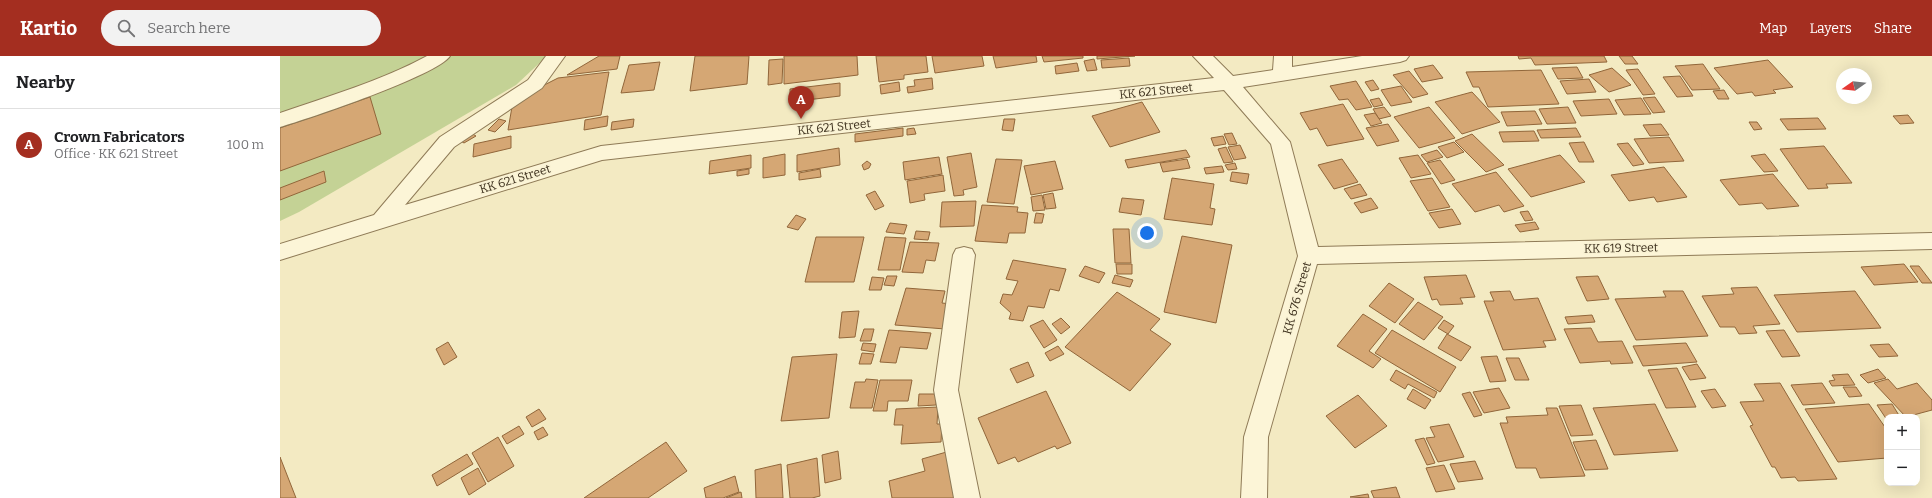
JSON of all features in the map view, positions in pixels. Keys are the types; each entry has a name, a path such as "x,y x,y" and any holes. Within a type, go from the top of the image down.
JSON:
{"street":[{"path":"280,120 345,98 416,70 441,56"},
{"path":"382,220 447,142 535,84 556,56"},
{"name":"KK 676 Street","path":"1202,56 1230,83 1280,142 1309,256 1256,437 1254,498"},
{"name":"KK 621 Street","path":"280,252 602,153 1230,83 1282,65 1400,56"},
{"name":"KK 619 Street","path":"1309,256 1932,241"},
{"path":"964,255 946,390 967,498"}],"green space":[{"path":"280,56 547,56 516,85 299,212 280,221"}],"building":[{"path":"599,56 620,56 617,69 567,75"},
{"path":"695,56 749,56 747,84 690,91"},
{"path":"784,56 857,56 858,75 784,84"},
{"path":"876,56 926,56 928,72 904,75 904,79 879,82"},
{"path":"932,56 982,56 984,66 935,73"},
{"path":"993,56 1036,56 1037,62 996,68"},
{"path":"1042,56 1083,56 1083,58 1044,62"},
{"path":"1097,56 1135,56 1097,59"},
{"path":"1518,56 1604,56 1607,62 1535,65 1531,58 1519,59"},
{"path":"1619,56 1632,56 1638,64 1625,64"},
{"path":"1129,58 1130,66 1102,68 1101,60"},
{"path":"783,59 782,83 768,85 769,60"},
{"path":"1094,59 1097,70 1087,71 1084,61"},
{"path":"1768,60 1793,87 1773,90 1776,93 1755,96 1752,92 1737,94 1714,68"},
{"path":"660,62 654,90 621,93 629,65"},
{"path":"1077,63 1079,71 1056,74 1055,66"},
{"path":"1703,64 1720,89 1692,90 1675,66"},
{"path":"1433,65 1443,78 1422,82 1414,69"},
{"path":"1577,67 1583,78 1558,79 1552,68"},
{"path":"1612,68 1631,85 1609,92 1589,75"},
{"path":"1638,69 1655,94 1643,95 1626,70"},
{"path":"1541,70 1559,104 1488,107 1479,87 1473,87 1466,72"},
{"path":"1409,71 1428,94 1413,98 1393,75"},
{"path":"609,72 601,115 508,130 513,101 558,78"},
{"path":"1680,76 1693,96 1677,97 1663,77"},
{"path":"932,78 933,89 908,93 907,87 915,86 914,80"},
{"path":"1589,79 1596,92 1567,94 1560,81"},
{"path":"1373,80 1379,89 1371,91 1365,82"},
{"path":"1356,81 1372,107 1356,110 1348,99 1339,100 1330,86"},
{"path":"899,82 900,91 881,94 880,85"},
{"path":"840,83 840,96 790,102 790,89"},
{"path":"1401,86 1412,102 1391,106 1381,90"},
{"path":"1724,90 1729,99 1718,99 1713,91"},
{"path":"1472,92 1500,122 1462,134 1435,102"},
{"path":"370,97 381,134 280,171 280,128"},
{"path":"1655,97 1665,112 1653,113 1643,98"},
{"path":"1379,98 1383,105 1374,107 1370,100"},
{"path":"1641,98 1651,114 1624,115 1615,100"},
{"path":"1609,99 1617,114 1581,116 1573,101"},
{"path":"1142,102 1160,132 1110,147 1092,116"},
{"path":"1343,104 1364,139 1327,146 1317,128 1310,130 1300,113"},
{"path":"1384,107 1391,116 1379,119 1373,109"},
{"path":"1429,107 1455,138 1419,148 1394,117"},
{"path":"1568,107 1576,123 1547,124 1539,109"},
{"path":"1535,111 1542,124 1507,126 1501,112"},
{"path":"1375,113 1382,123 1371,126 1364,115"},
{"path":"1908,115 1914,123 1900,124 1893,116"},
{"path":"608,116 607,126 584,130 585,120"},
{"path":"1818,118 1826,129 1788,130 1780,119"},
{"path":"499,119 506,121 495,132 488,130"},
{"path":"634,119 633,127 611,130 612,122"},
{"path":"1004,119 1015,119 1013,131 1002,130"},
{"path":"1749,122 1757,122 1762,129 1754,130"},
{"path":"1388,124 1399,141 1377,146 1366,128"},
{"path":"1661,124 1669,135 1650,136 1643,125"},
{"path":"903,128 903,136 855,142 855,134"},
{"path":"914,128 916,134 907,135 907,129"},
{"path":"1576,128 1581,137 1541,138 1537,130"},
{"path":"1534,131 1539,141 1503,142 1499,132"},
{"path":"471,133 476,136 464,143 459,140"},
{"path":"1232,133 1237,144 1229,145 1224,134"},
{"path":"1472,134 1504,165 1486,172 1455,141"},
{"path":"511,136 511,148 473,157 474,144"},
{"path":"1223,136 1226,144 1214,146 1211,138"},
{"path":"1669,137 1684,161 1649,163 1634,139"},
{"path":"1454,142 1464,152 1447,158 1438,147"},
{"path":"1584,142 1594,162 1579,162 1569,143"},
{"path":"1628,143 1644,164 1633,166 1617,144"},
{"path":"1240,145 1246,158 1234,160 1228,147"},
{"path":"1824,146 1852,183 1826,184 1828,188 1808,189 1780,149"},
{"path":"1226,147 1233,162 1224,163 1218,149"},
{"path":"839,148 840,165 797,172 797,155"},
{"path":"1186,150 1190,157 1128,168 1125,160"},
{"path":"1437,150 1443,157 1427,162 1421,155"},
{"path":"971,153 977,187 963,190 964,195 954,196 947,157"},
{"path":"785,154 785,175 763,178 763,158"},
{"path":"1765,154 1778,171 1764,172 1751,156"},
{"path":"751,155 751,168 709,174 710,161"},
{"path":"1418,155 1431,174 1411,178 1399,158"},
{"path":"1560,155 1585,182 1531,197 1508,169"},
{"path":"939,157 942,174 905,180 903,162"},
{"path":"996,159 1022,160 1014,204 987,202"},
{"path":"1187,159 1190,168 1163,172 1160,163"},
{"path":"1342,159 1358,182 1334,189 1318,165"},
{"path":"1440,160 1455,180 1441,184 1427,163"},
{"path":"867,161 871,164 869,168 864,170 862,165"},
{"path":"1055,161 1063,189 1031,195 1024,166"},
{"path":"1235,163 1237,169 1228,170 1225,165"},
{"path":"1222,166 1224,172 1206,174 1204,168"},
{"path":"1664,167 1687,197 1657,202 1654,197 1629,201 1611,175"},
{"path":"749,169 749,174 737,176 737,171"},
{"path":"820,169 821,177 799,180 799,173"},
{"path":"324,171 326,182 280,200 280,188"},
{"path":"1232,172 1249,174 1247,184 1230,181"},
{"path":"1496,172 1524,206 1504,212 1499,205 1475,212 1452,184"},
{"path":"1773,174 1799,206 1767,209 1762,203 1739,205 1720,180"},
{"path":"943,175 945,191 924,194 925,200 910,203 907,181"},
{"path":"1172,178 1214,184 1210,208 1215,209 1212,225 1164,219"},
{"path":"1432,178 1450,207 1428,211 1410,181"},
{"path":"1360,184 1367,195 1351,199 1344,189"},
{"path":"875,191 884,206 875,210 866,195"},
{"path":"1053,193 1056,208 1046,209 1043,195"},
{"path":"1042,195 1045,210 1033,211 1031,197"},
{"path":"1122,198 1144,200 1141,215 1119,212"},
{"path":"1371,198 1378,208 1361,213 1354,203"},
{"path":"976,201 974,226 940,227 942,202"},
{"path":"982,205 1018,207 1017,212 1028,213 1025,233 1009,233 1007,243 975,241"},
{"path":"1452,209 1461,224 1439,228 1429,213"},
{"path":"1528,211 1533,220 1525,221 1520,212"},
{"path":"1036,213 1044,214 1042,223 1034,223"},
{"path":"796,215 806,219 798,230 787,227"},
{"path":"1535,222 1539,229 1520,232 1515,225"},
{"path":"890,223 907,225 904,234 886,232"},
{"path":"1113,229 1129,229 1131,263 1115,263"},
{"path":"916,231 930,232 928,240 914,239"},
{"path":"1182,236 1232,245 1216,323 1164,312"},
{"path":"816,237 864,237 854,282 805,282"},
{"path":"885,237 906,238 900,270 878,270"},
{"path":"910,242 939,243 935,261 926,260 923,273 902,272"},
{"path":"1013,260 1066,269 1059,291 1050,289 1044,308 1028,306 1023,321 1009,319 1011,313 1000,303 1003,294 1012,295 1018,281 1006,279"},
{"path":"1116,264 1132,264 1132,274 1117,274"},
{"path":"1904,264 1918,282 1874,285 1861,267"},
{"path":"1085,266 1105,273 1099,283 1079,276"},
{"path":"1910,266 1919,266 1932,283 1922,283"},
{"path":"1115,275 1133,280 1130,287 1112,283"},
{"path":"1466,275 1475,297 1460,298 1463,304 1440,305 1437,299 1432,300 1424,277"},
{"path":"887,276 897,276 894,286 884,285"},
{"path":"1598,276 1609,299 1587,301 1576,277"},
{"path":"872,277 884,278 881,290 869,290"},
{"path":"1389,283 1414,299 1395,323 1369,306"},
{"path":"1757,287 1780,324 1753,326 1757,333 1739,334 1735,327 1720,327 1702,296 1734,294 1731,288"},
{"path":"906,288 945,291 942,303 951,304 945,329 895,325"},
{"path":"1510,291 1514,300 1538,298 1556,340 1543,341 1546,347 1503,350 1484,301 1494,301 1490,292"},
{"path":"1663,291 1683,291 1708,336 1636,340 1615,299 1666,297"},
{"path":"1855,291 1881,328 1797,332 1774,295"},
{"path":"1117,292 1160,319 1150,330 1171,344 1130,391 1065,347"},
{"path":"1418,302 1443,317 1424,340 1399,324"},
{"path":"859,311 855,337 839,338 842,312"},
{"path":"1363,314 1387,329 1369,351 1381,359 1373,368 1337,346"},
{"path":"1592,315 1595,322 1568,324 1565,317"},
{"path":"1061,318 1070,327 1061,334 1052,324"},
{"path":"1043,320 1057,340 1044,348 1030,326"},
{"path":"1444,320 1454,326 1448,334 1438,328"},
{"path":"1591,328 1598,342 1622,341 1633,363 1611,364 1610,361 1580,363 1564,329"},
{"path":"864,329 874,329 871,341 860,341"},
{"path":"889,330 931,333 927,349 900,347 896,363 880,362"},
{"path":"1392,330 1456,367 1440,392 1375,353"},
{"path":"1784,330 1800,356 1782,357 1766,331"},
{"path":"1447,334 1471,347 1461,361 1438,348"},
{"path":"448,342 457,357 444,365 436,349"},
{"path":"863,343 876,344 874,352 861,350"},
{"path":"1686,343 1697,362 1643,366 1633,346"},
{"path":"1889,344 1898,356 1879,357 1870,345"},
{"path":"1058,346 1064,354 1050,361 1045,353"},
{"path":"862,353 874,354 871,364 859,364"},
{"path":"837,354 829,418 781,421 792,357"},
{"path":"1497,356 1506,381 1490,382 1481,357"},
{"path":"1506,358 1519,358 1529,380 1515,380"},
{"path":"1028,362 1034,376 1017,383 1010,369"},
{"path":"1697,364 1706,378 1690,380 1682,367"},
{"path":"1677,368 1696,407 1666,408 1648,370"},
{"path":"1878,369 1886,378 1868,383 1860,375"},
{"path":"1396,370 1437,392 1434,398 1408,384 1405,389 1390,380"},
{"path":"1848,374 1855,385 1832,386 1829,381 1835,380 1832,375"},
{"path":"866,379 878,380 872,408 850,408 855,382 865,382"},
{"path":"1888,379 1897,389 1917,383 1932,400 1932,410 1917,414 1903,414 1874,383"},
{"path":"880,380 912,380 908,401 888,401 887,411 873,411"},
{"path":"1780,383 1837,479 1798,481 1795,477 1781,478 1775,467 1772,467 1750,426 1753,425 1740,402 1764,401 1754,384"},
{"path":"1822,383 1835,403 1803,405 1791,385"},
{"path":"1843,387 1856,387 1862,396 1849,397"},
{"path":"1499,388 1510,408 1484,413 1473,392"},
{"path":"1413,389 1431,400 1425,409 1407,399"},
{"path":"1715,389 1726,406 1712,408 1701,391"},
{"path":"1046,391 1071,443 1057,449 1055,446 1018,462 1015,457 998,464 978,418"},
{"path":"1470,392 1482,415 1474,417 1462,394"},
{"path":"919,394 937,394 936,405 918,406"},
{"path":"1358,395 1387,426 1355,448 1326,416"},
{"path":"1655,404 1678,451 1614,455 1593,408"},
{"path":"1869,404 1884,426 1884,458 1838,462 1805,409"},
{"path":"1892,404 1898,414 1884,414 1884,416 1877,405"},
{"path":"1581,405 1593,435 1571,436 1559,406"},
{"path":"938,407 937,424 942,424 941,442 901,444 903,425 894,425 896,409"},
{"path":"1546,408 1557,408 1585,476 1540,478 1536,468 1516,468 1500,423 1508,423 1506,417 1548,415"},
{"path":"539,409 546,419 532,427 526,417"},
{"path":"1449,424 1464,457 1438,462 1426,438 1435,437 1430,427"},
{"path":"519,426 524,434 507,444 502,436"},
{"path":"543,427 548,435 538,440 534,432"},
{"path":"498,437 514,466 488,482 472,453"},
{"path":"1424,438 1435,463 1427,465 1415,440"},
{"path":"1596,440 1608,469 1585,470 1573,442"},
{"path":"666,442 687,471 648,498 584,498"},
{"path":"838,451 841,479 825,483 822,455"},
{"path":"950,451 961,498 892,498 889,481 925,471 922,459"},
{"path":"467,454 473,464 437,486 432,475"},
{"path":"280,457 296,498 280,498"},
{"path":"817,458 820,496 812,498 790,498 787,465"},
{"path":"1475,461 1483,479 1458,482 1450,464"},
{"path":"781,464 783,498 756,498 755,470"},
{"path":"1444,465 1455,489 1436,492 1426,468"},
{"path":"478,468 486,484 469,495 461,478"},
{"path":"735,476 739,492 723,498 706,498 704,488"},
{"path":"1396,487 1400,498 1374,498 1371,491"},
{"path":"741,492 742,498 726,498"},
{"path":"1368,494 1369,498 1350,497"}],"place":[{"name":"Crown Fabricators","path":"801,119"}]}
